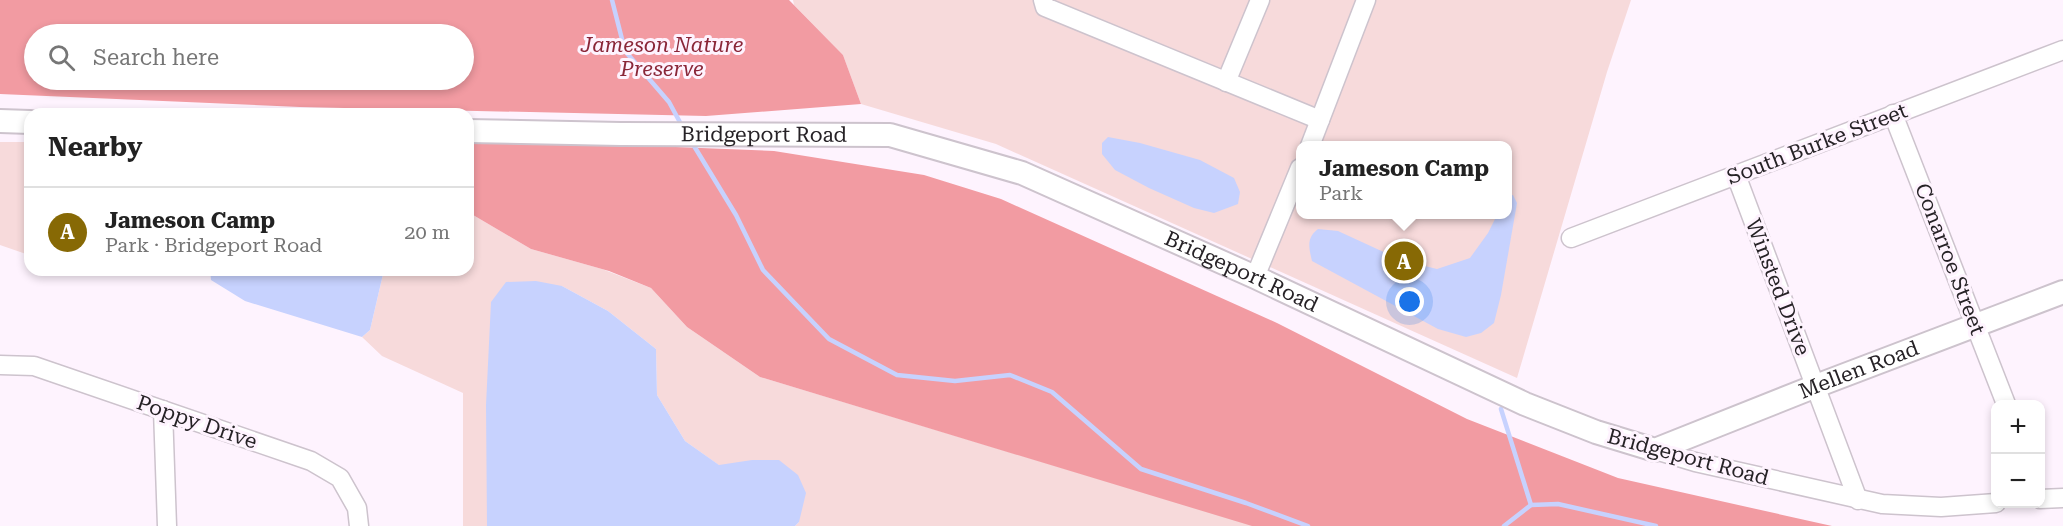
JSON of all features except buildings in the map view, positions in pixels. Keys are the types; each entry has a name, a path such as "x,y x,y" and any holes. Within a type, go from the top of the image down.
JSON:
{"street":[{"path":"1043,0 1045,7 1320,120"},
{"path":"1226,81 1260,0"},
{"path":"1312,141 1365,0"},
{"name":"South Burke Street","path":"1571,238 2063,50"},
{"name":"Conarroe Street","path":"1893,114 2004,400"},
{"path":"0,122 24,122"},
{"name":"Bridgeport Road","path":"474,131 890,135 1022,173 1256,277 1525,404 1596,432 1695,462 1858,500 1910,507 1991,503"},
{"name":"Winsted Drive","path":"1736,175 1858,500"},
{"path":"1256,277 1296,178"},
{"name":"Mellen Road","path":"1655,450 2063,292"},
{"name":"Poppy Drive","path":"0,364 34,366 311,461 340,478 357,508 359,526"},
{"path":"163,410 167,526"},
{"path":"2045,497 2063,498"}],"shaded area":[{"path":"793,0 1631,0 1607,72 1517,378 996,144 861,104 843,55 794,5"},
{"path":"0,142 24,142 24,253 0,245"},
{"path":"474,216 531,249 602,269 651,288 687,327 760,377 1255,526 795,526 799,522 685,441 657,395 656,349 608,311 562,286 494,526 463,526 463,393 382,356 362,337 370,330 383,276 474,276"}],"green space":[{"name":"Jameson Nature Preserve","path":"0,0 789,0 843,55 861,104 706,116 474,111 474,108 300,107 0,94"},
{"path":"474,142 575,143 774,151 924,175 1001,199 1277,323 1467,419 1618,478 1832,526 1252,526 760,377 687,327 651,288 609,271 531,249 474,216"}],"water":[{"path":"1108,137 1140,143 1200,160 1234,178 1240,192 1238,204 1214,213 1194,208 1149,188 1115,170 1102,154 1102,143"},
{"path":"1512,195 1517,203 1501,295 1494,323 1481,333 1466,337 1438,329 1312,261 1310,240 1318,229 1338,231 1401,260 1437,269 1470,258 1495,219 1512,219"},
{"path":"211,276 383,276 370,330 362,337 245,301 211,280"},
{"path":"536,281 562,286 608,311 656,349 657,395 685,441 719,465 752,460 779,460 798,475 806,493 799,522 795,526 487,526 486,405 491,302 506,282"}],"waterway":[{"path":"612,0 625,51 669,102 682,126"},
{"path":"691,141 736,215 763,270 829,339 897,375 955,381 1010,375 1052,392 1141,469 1308,526"},
{"path":"1501,409 1531,505"},
{"path":"1504,526 1531,505 1558,504 1656,526"}],"place":[{"name":"Jameson Camp","path":"1404,261"}]}
